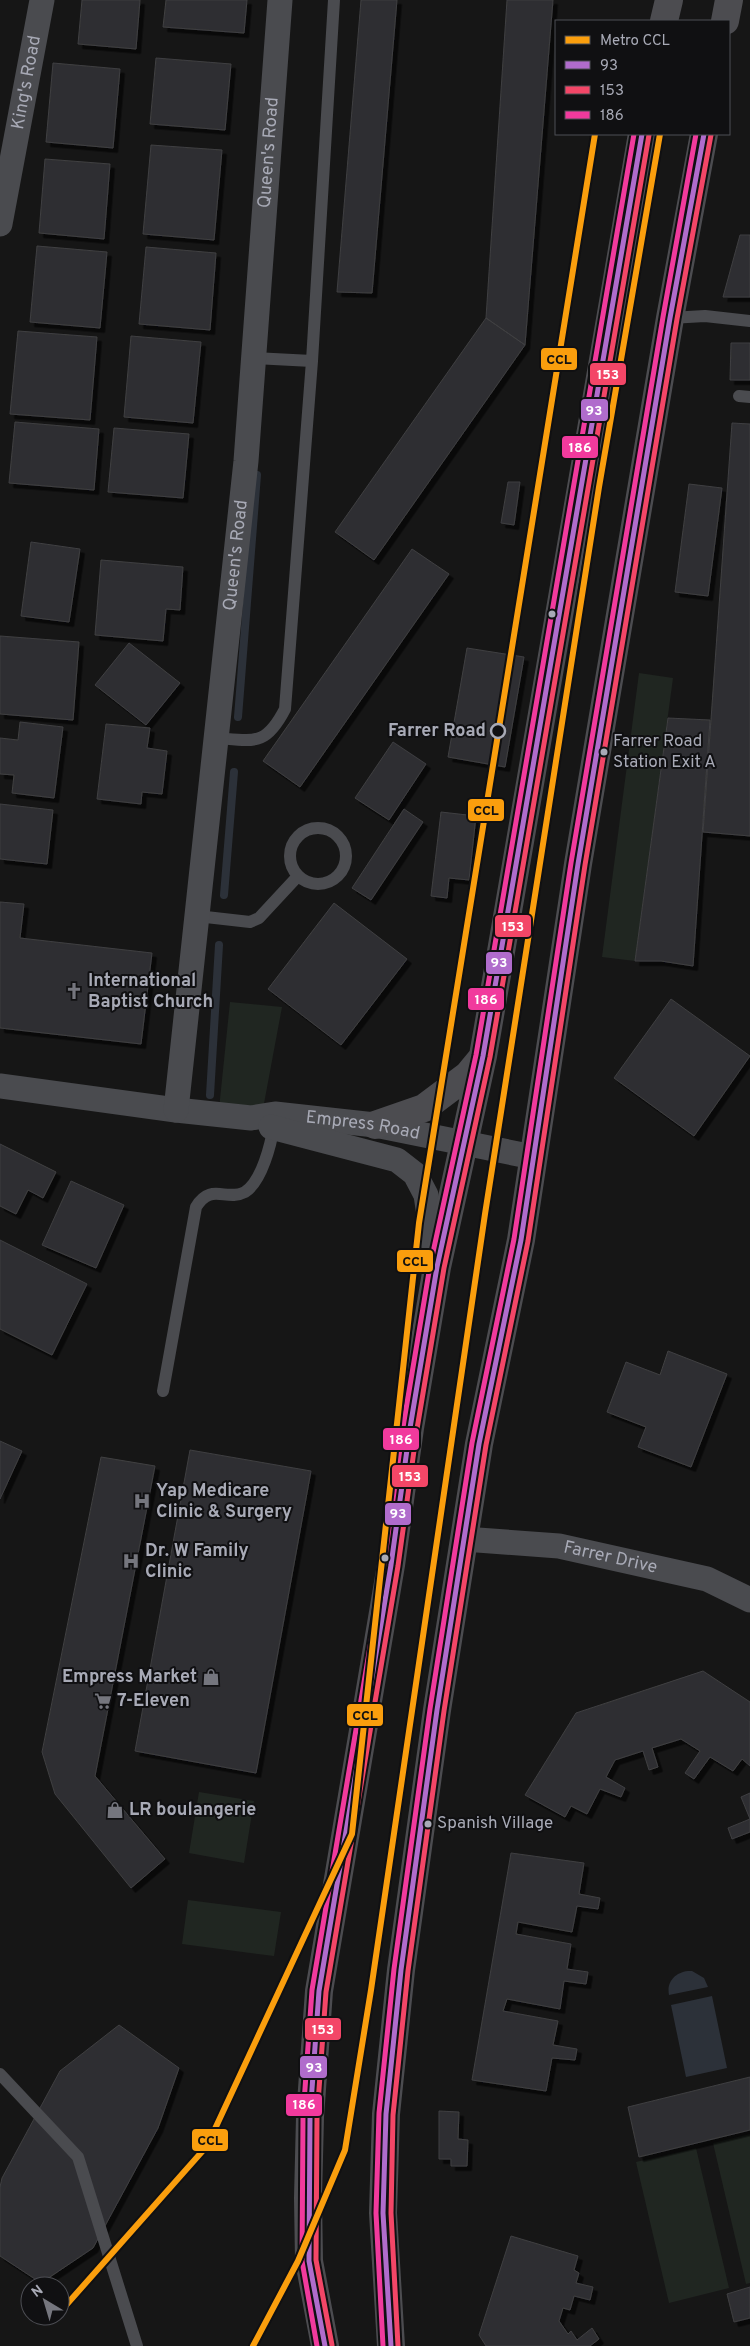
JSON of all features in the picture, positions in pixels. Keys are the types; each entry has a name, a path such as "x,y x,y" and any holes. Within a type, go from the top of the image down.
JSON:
{"highway":[{"path":"664,20 669,0"},
{"path":"725,20 728,0"},
{"path":"325,2346 309,2261 310,2118 319,1992 391,1565 410,1428 437,1267 483,1056 642,135"},
{"path":"391,2346 383,2213 386,2114 400,1970 479,1444 522,1240 561,972 670,318 704,135"},
{"path":"375,1124 424,1108 468,1075 483,1056"}],"street":[{"name":"King's Road","path":"0,224 42,0"},
{"name":"Queen's Road","path":"176,1110 246,461 280,0"},
{"name":"Empress Road","path":"0,1086 266,1120 375,1124 463,1144 533,1157"},
{"name":"Empress Road","path":"266,1120 397,1160 415,1174 426,1195 437,1267"},
{"name":"Farrer Drive","path":"464,1539 559,1546 707,1579 750,1600"}],"lane":[{"path":"216,738 253,740 264,738 276,726 285,708 312,361 334,0"},
{"path":"670,318 705,316 750,321"},
{"path":"254,358 312,361"},
{"path":"325,828 335,833 342,840 347,860 343,870 336,878 327,884 317,885 306,882 298,876 292,868 290,852 297,838 305,831 325,828"},
{"path":"197,916 250,922 259,918 298,876"},
{"path":"163,1391 196,1207 201,1198 211,1193 244,1193 252,1186 260,1175 266,1120"},
{"path":"0,2074 78,2158 136,2346"}],"shaded area":[{"path":"639,673 673,678 635,961 602,957"},
{"path":"230,1002 282,1007 263,1109 219,1109"},
{"path":"199,1792 254,1801 244,1863 189,1853"},
{"path":"188,1900 281,1912 274,1956 182,1944"},
{"path":"692,1971 704,1978 708,1987 669,1995 669,1985 674,1977 682,1972"},
{"path":"712,1996 727,2068 686,2077 671,2005"},
{"path":"750,2134 750,2283 746,2284 713,2143"},
{"path":"696,2148 729,2288 669,2303 636,2162"}],"building":[{"path":"82,0 140,0 136,49 78,44"},
{"path":"166,0 247,0 244,33 163,27"},
{"path":"361,0 397,0 372,293 337,292"},
{"path":"507,0 553,0 525,345 486,318"},
{"path":"156,58 231,64 225,130 150,124"},
{"path":"53,63 120,69 113,148 46,142"},
{"path":"151,145 222,150 214,240 143,234"},
{"path":"45,159 110,164 104,239 39,233"},
{"path":"740,235 750,235 750,297 723,297"},
{"path":"37,246 107,252 100,328 30,322"},
{"path":"146,247 216,253 210,330 139,324"},
{"path":"486,318 525,345 374,560 335,532"},
{"path":"18,331 97,337 90,420 10,414"},
{"path":"131,336 201,342 193,423 124,417"},
{"path":"731,343 750,343 750,380 730,380"},
{"path":"15,422 99,429 94,490 9,483"},
{"path":"732,423 750,424 750,836 703,832"},
{"path":"114,428 189,434 183,498 108,492"},
{"path":"508,482 520,482 514,525 501,523"},
{"path":"689,484 722,488 708,596 675,592"},
{"path":"31,542 80,549 69,622 21,616"},
{"path":"412,549 449,574 300,787 263,761"},
{"path":"101,560 183,567 180,610 166,609 163,641 95,635"},
{"path":"0,636 79,642 73,720 0,714"},
{"path":"129,643 180,683 146,725 95,685"},
{"path":"467,648 524,657 505,767 448,757"},
{"path":"668,718 710,720 693,966 661,961 635,961"},
{"path":"20,722 63,727 54,798 12,793 14,775 0,774 0,738 18,740"},
{"path":"106,724 150,728 147,748 167,751 162,794 142,792 141,804 97,799"},
{"path":"393,742 426,764 389,820 355,798"},
{"path":"0,804 53,810 47,864 0,859"},
{"path":"404,809 423,822 371,900 352,888"},
{"path":"441,812 476,816 469,880 449,878 447,898 431,896"},
{"name":"International Baptist Church","path":"0,902 24,904 20,938 152,953 141,1044 0,1028"},
{"path":"334,903 407,959 341,1045 268,989"},
{"path":"671,999 750,1056 694,1136 614,1078"},
{"path":"0,1144 56,1172 43,1198 28,1190 16,1214 0,1206"},
{"path":"71,1181 124,1205 96,1268 42,1245"},
{"path":"0,1240 87,1284 52,1355 0,1329"},
{"path":"668,1351 727,1374 691,1467 638,1447 646,1427 607,1412 626,1362 660,1375"},
{"path":"0,1441 22,1451 0,1499"},
{"name":"Empress Market","path":"190,1450 311,1471 256,1773 135,1751"},
{"path":"101,1457 155,1466 95,1776 165,1859 131,1888 55,1794 42,1752"},
{"path":"703,1671 750,1702 750,1766 742,1759 733,1771 710,1757 694,1779 685,1773 700,1751 681,1739 652,1748 658,1767 649,1770 643,1751 615,1760 606,1777 625,1788 621,1797 600,1789 587,1814 571,1806 565,1817 525,1795 576,1713"},
{"path":"750,1793 750,1819 741,1797"},
{"path":"750,1819 750,1832 732,1839 728,1828"},
{"path":"511,1853 584,1863 579,1894 600,1898 598,1909 577,1906 572,1932 518,1922 516,1934 571,1944 567,1969 588,1972 586,1984 564,1981 560,2009 507,1999 503,2011 558,2021 553,2045 577,2049 575,2060 552,2058 546,2091 472,2080"},
{"path":"119,2025 179,2068 158,2128 93,2248 51,2276 30,2276 0,2256 0,2187 2,2178 60,2071"},
{"path":"750,2077 750,2130 639,2157 628,2107"},
{"path":"439,2111 459,2112 458,2139 468,2140 467,2166 451,2166 451,2159 439,2159"},
{"path":"511,2236 578,2256 574,2270 579,2273 576,2283 593,2287 590,2300 574,2296 570,2310 563,2308 559,2321 568,2334 571,2331 577,2340 592,2328 599,2339 590,2346 486,2346 479,2335"},
{"path":"750,2287 750,2318 734,2322 727,2294"}],"waterway":[{"path":"238,717 257,475"},
{"path":"224,895 234,772"},
{"path":"210,1095 219,945"}],"metro line":[{"name":"CCL","path":"70,2301 207,2146 352,1834 419,1223 595,135"},
{"name":"CCL","path":"253,2346 298,2261 345,2150 371,1990 485,1214 599,487 660,135"}],"transit line":[{"name":"186","path":"317,2346 302,2261 303,2117 312,1990 384,1564 403,1427 430,1266 476,1055 634,135"},
{"name":"93","path":"325,2346 309,2261 310,2117 319,1991 391,1565 410,1428 437,1267 483,1056 642,135"},
{"name":"153","path":"332,2345 316,2260 317,2117 326,1992 398,1566 417,1429 444,1268 490,1057 649,135"},
{"name":"186","path":"383,2346 376,2213 379,2113 394,1969 430,1709 472,1443 514,1239 571,863 663,317 696,135"},
{"name":"93","path":"391,2346 383,2213 386,2114 401,1970 437,1710 479,1444 521,1240 578,864 670,318 704,135"},
{"name":"153","path":"398,2346 391,2213 393,2115 408,1971 444,1711 486,1445 528,1241 585,865 677,319 711,135"}],"place":[{"name":"Farrer Road","path":"498,731"},
{"name":"Farrer Road Station Exit A","path":"604,752"},
{"name":"International Baptist Church","path":"74,991"},
{"name":"Yap Medicare Clinic & Surgery","path":"142,1501"},
{"name":"Dr. W Family Clinic","path":"131,1561"},
{"name":"Empress Market","path":"211,1677"},
{"name":"7-Eleven","path":"103,1701"},
{"name":"LR boulangerie","path":"115,1810"},
{"name":"Spanish Village","path":"428,1824"}]}
